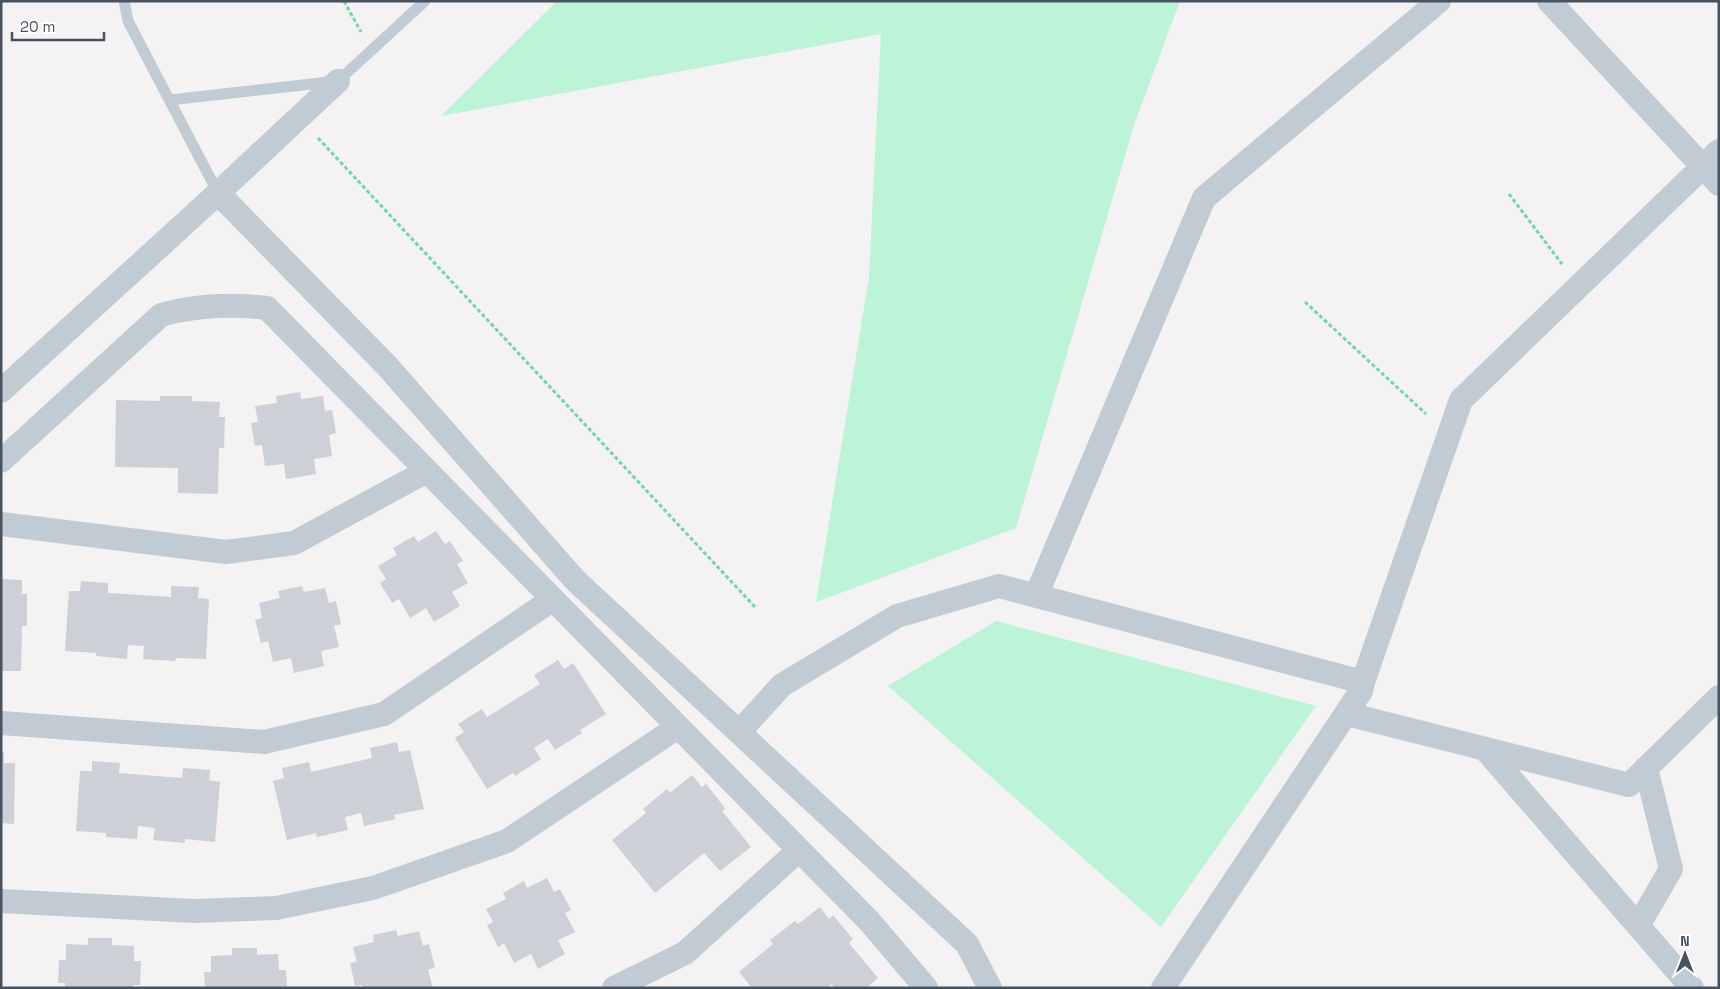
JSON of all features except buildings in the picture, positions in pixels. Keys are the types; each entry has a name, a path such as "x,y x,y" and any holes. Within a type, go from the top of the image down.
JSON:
{"street":[{"path":"1036,596 1204,198 1439,1"},
{"path":"1549,1 1711,159 1719,184"},
{"path":"1,391 338,81"},
{"path":"1163,988 1361,691 1461,400 1711,159"},
{"path":"218,193 388,367 575,580 967,944 990,988"},
{"path":"1,461 161,315 181,309 237,304 267,308 870,922 923,987"},
{"path":"1,524 226,552 294,543 427,471"},
{"path":"739,732 782,685 897,616 999,586 1363,682"},
{"path":"1,723 264,742 384,714 552,599"},
{"path":"1347,714 1629,785 1719,697"},
{"path":"1,900 194,911 276,908 373,888 507,841 678,727"},
{"path":"1485,749 1692,988"},
{"path":"1638,926 1671,869 1646,768"},
{"path":"614,988 685,953 800,850"}],"lane":[{"path":"124,1 128,21 218,193"},
{"path":"170,100 338,81 426,1"}],"path":[{"path":"344,1 372,50"},
{"path":"299,118 755,607"},
{"path":"1509,194 1579,287"},
{"path":"1305,302 1449,435"}],"green space":[{"path":"557,1 1180,1 1134,125 1016,528 816,602 869,277 881,34 441,116"},
{"path":"996,621 1316,706 1161,927 888,686"}]}
